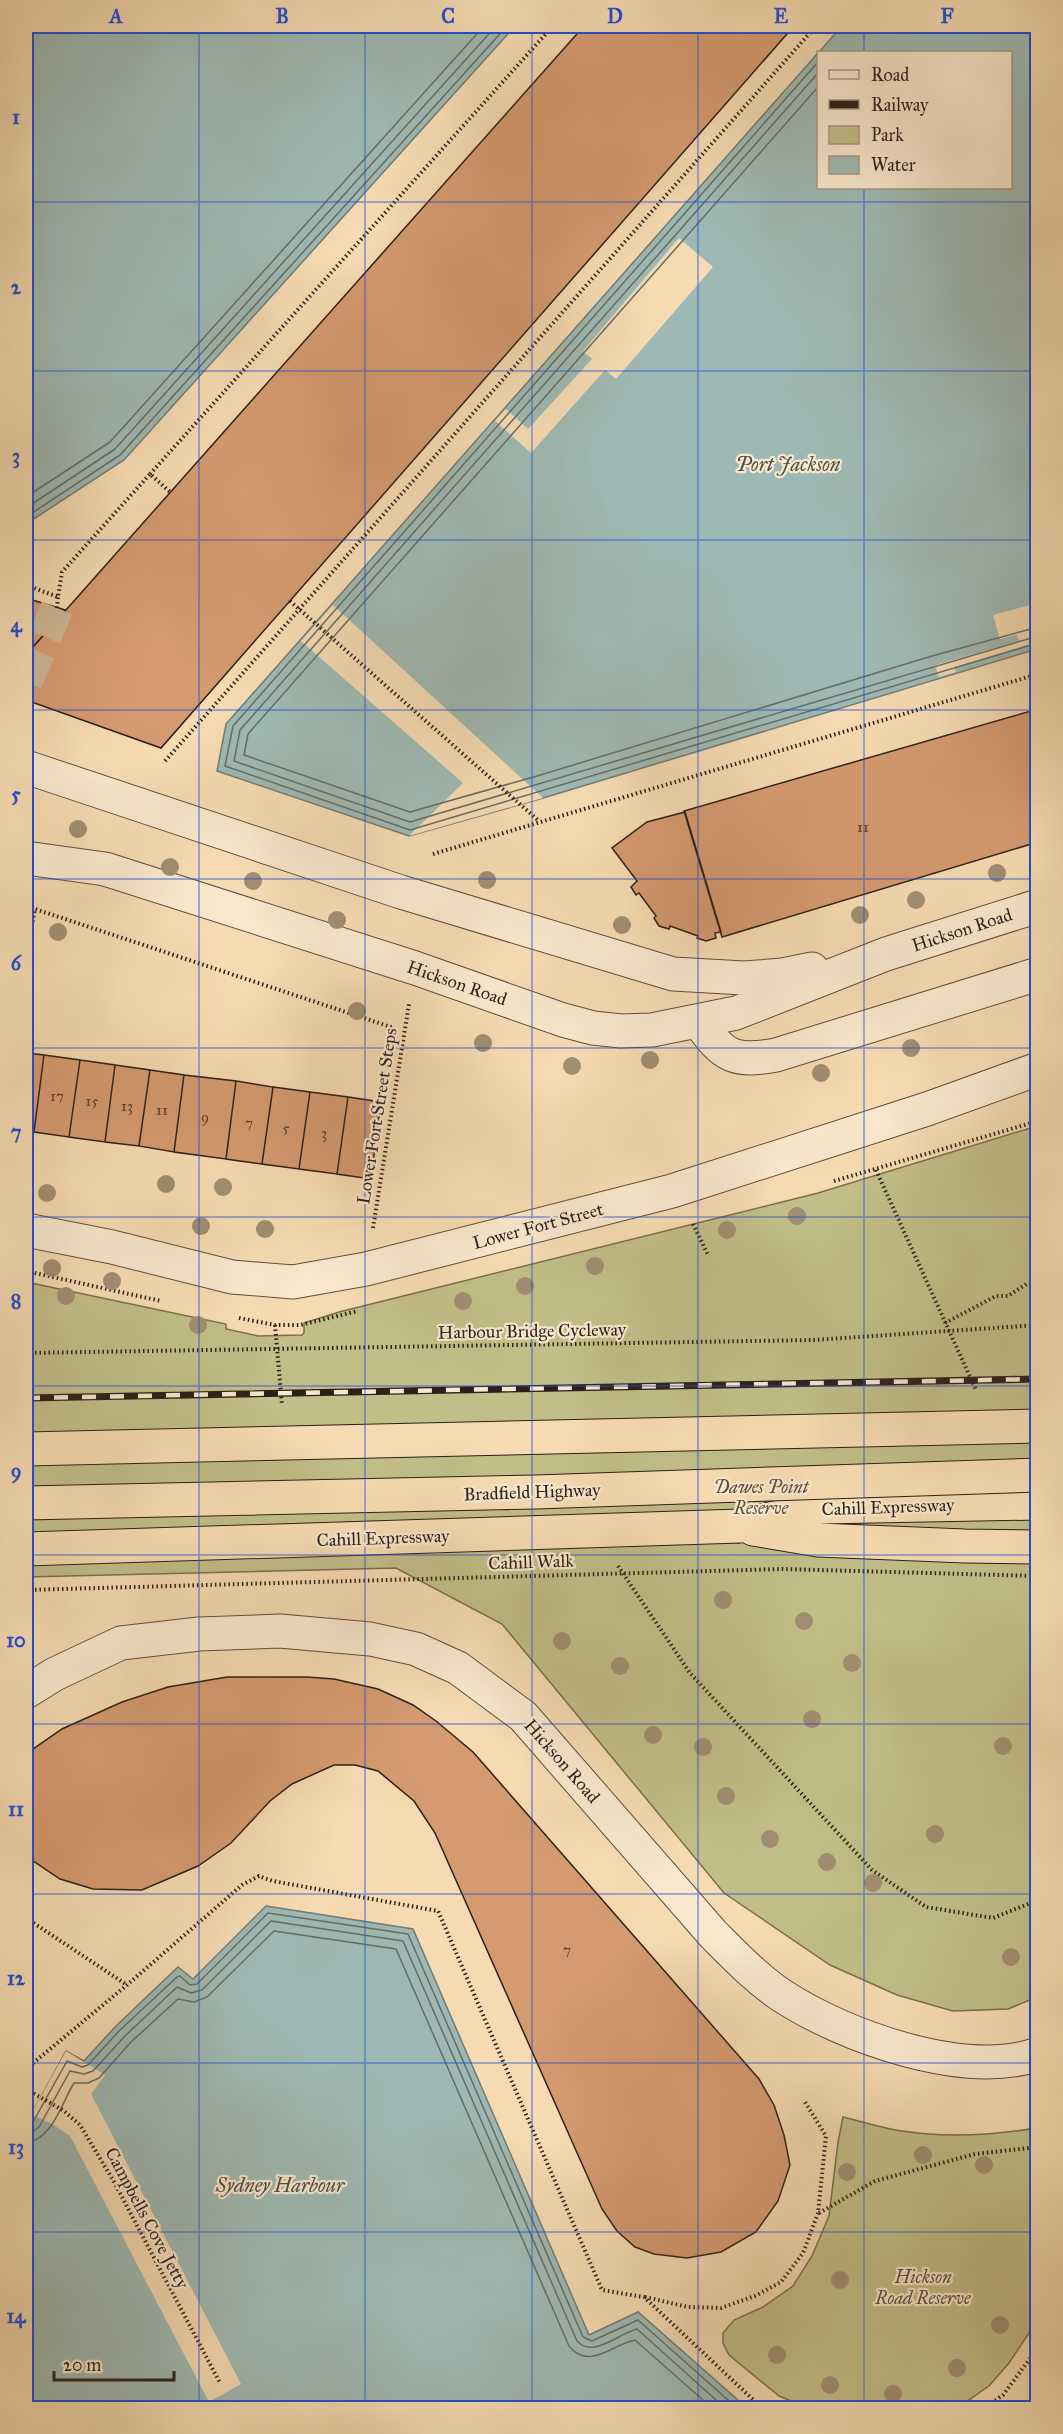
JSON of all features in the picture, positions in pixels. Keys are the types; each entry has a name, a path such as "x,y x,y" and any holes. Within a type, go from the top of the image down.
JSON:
{"highway":[{"path":"26,1449 1038,1426"},
{"name":"Bradfield Highway","path":"26,1503 536,1492 1038,1475"},
{"name":"Cahill Expressway","path":"26,1549 740,1526 821,1507 1038,1503"},
{"name":"Cahill Expressway","path":"740,1526 818,1540 1038,1547"}],"street":[{"name":"Hickson Road","path":"26,767 400,892 673,974 744,978 783,975 886,954"},
{"name":"Hickson Road","path":"26,858 105,869 415,968 593,1028 652,1030 736,1013 886,954 1038,906"},
{"path":"699,1022 716,1046 734,1056 753,1059 776,1055 1038,974"},
{"name":"Lower Fort Street","path":"26,1230 112,1247 232,1277 293,1282 366,1269 672,1191 874,1127 1038,1069"},
{"name":"Hickson Road","path":"26,1692 55,1674 121,1643 199,1634 280,1631 370,1639 416,1649 458,1668 523,1716 713,1934 744,1965 782,1995 827,2020 879,2041 932,2056 982,2063 1028,2058 1038,2054"}],"path":[{"path":"57,608 62,572 553,26"},
{"path":"165,761 816,26"},
{"path":"150,474 170,492"},
{"path":"26,585 58,597"},
{"path":"290,601 540,822"},
{"path":"433,854 1038,674"},
{"path":"26,957 35,909 394,1028"},
{"name":"Lower Fort Street Steps","path":"366,1269 415,968"},
{"path":"876,1170 978,1395"},
{"path":"692,1221 708,1255"},
{"path":"945,1323 996,1296 1008,1296 1028,1283 1038,1283"},
{"path":"274,1325 283,1414"},
{"name":"Harbour Bridge Cycleway","path":"26,1353 813,1340 1038,1325"},
{"path":"614,1560 690,1673 872,1870 926,1907 993,1918 1038,1900"},
{"name":"Cahill Walk","path":"26,1590 782,1569 1038,1576"},
{"path":"26,2069 127,1986 242,1885 259,1876 273,1881 438,1911 602,2290 688,2307 721,2308 755,2296 781,2282 803,2253 818,2213 826,2136 805,2102"},
{"path":"26,1918 127,1986"},
{"name":"Campbells Cove Jetty","path":"26,2089 64,2111 85,2133 113,2180 220,2384"},
{"path":"818,2213 875,2181 975,2154 1038,2147"},
{"path":"644,2297 762,2409"},
{"path":"984,2409 1003,2395 1038,2349"}],"green space":[{"name":"Dawes Point Reserve","path":"1037,1126 1037,1997 1008,2009 953,2011 897,1995 830,1965 724,1893 502,1624 396,1568 26,1577 26,1282 226,1324 226,1329 258,1336 302,1335 304,1323 339,1312 818,1193"},
{"name":"Hickson Road Reserve","path":"843,2117 895,2130 953,2135 987,2134 1037,2128 1037,2321 1009,2363 989,2386 963,2404 952,2408 808,2408 779,2396 729,2355 723,2343 723,2333 734,2320 763,2307 793,2286 812,2256 829,2216"}],"water":[{"path":"26,26 515,26 124,460 26,524"},
{"name":"Port Jackson","path":"842,26 1037,26 1037,649 543,798 409,836 217,771 226,724 817,54 817,189 1012,189 1012,51 820,51"},
{"name":"Sydney Harbour","path":"266,1906 413,1929 589,2335 638,2312 747,2408 26,2408 26,2124 66,2051 84,2061 115,2027 178,1967 193,1979"}],"pier":[{"path":"679,238 713,267 616,379 605,370 531,453 495,421 506,409 528,429 592,359 583,351"},
{"path":"1037,603 1037,642 954,667 956,672 939,677 935,665 1019,641 1017,635 1000,639 993,615"},
{"path":"333,605 543,798 409,836 463,783 301,641"},
{"path":"66,2051 105,2075 91,2094 241,2384 209,2402 70,2136 31,2114"}],"building":[{"path":"584,26 794,26 161,748 26,700 26,655"},
{"path":"26,598 65,610 26,655"},
{"path":"1038,709 1038,842 722,937 684,811"},
{"path":"685,812 721,932 715,933 716,938 706,941 670,926 669,929 659,926 654,918 656,916 639,893 636,895 631,887 637,881 612,848 647,822"},
{"path":"26,1053 44,1055 34,1132 26,1131"},
{"path":"44,1055 80,1060 69,1137 34,1132"},
{"path":"80,1060 115,1065 105,1142 69,1137"},
{"path":"115,1065 150,1070 139,1146 105,1142"},
{"path":"150,1070 184,1075 174,1152 139,1146"},
{"path":"184,1075 236,1081 226,1159 174,1152"},
{"path":"236,1081 273,1087 262,1164 226,1159"},
{"path":"273,1087 310,1092 299,1169 262,1164"},
{"path":"310,1092 348,1097 337,1174 299,1169"},
{"path":"348,1097 381,1102 371,1179 337,1174"},
{"path":"227,1677 334,1679 378,1689 413,1705 473,1752 759,2079 774,2105 784,2135 790,2165 778,2201 756,2232 721,2252 687,2258 654,2254 635,2247 617,2231 602,2209 435,1833 414,1801 378,1771 355,1765 334,1765 292,1784 270,1801 231,1843 198,1866 142,1890 93,1889 60,1879 26,1856 26,1754 62,1729 122,1702 168,1687"}],"tunnel":[{"path":"26,682 57,608"}],"railway":[{"path":"26,1398 1038,1379"}]}
